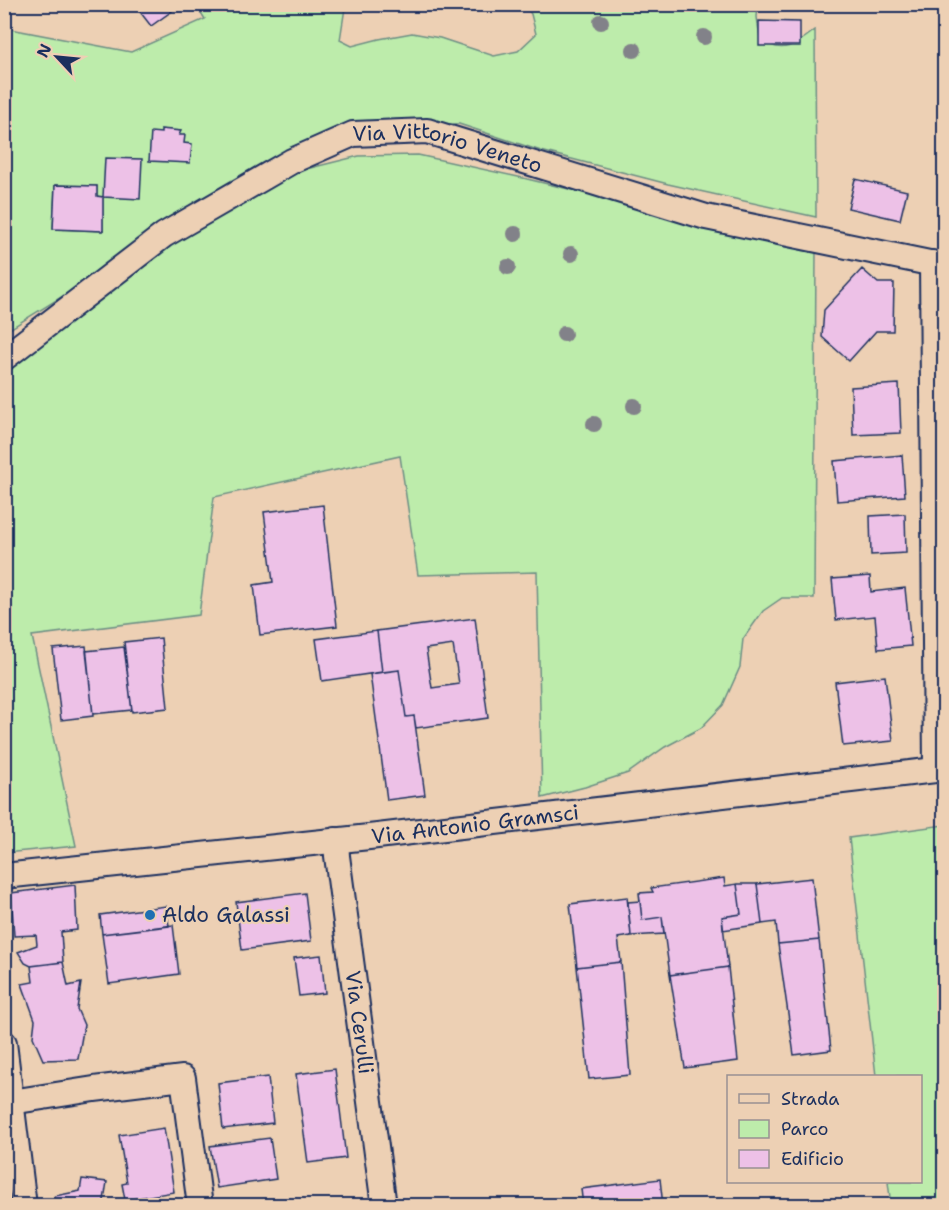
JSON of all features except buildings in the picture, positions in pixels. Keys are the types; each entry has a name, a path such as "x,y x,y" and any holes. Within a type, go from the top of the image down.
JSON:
{"street":[{"name":"Via Vittorio Veneto","path":"4,358 164,236 292,161 352,134 427,131 706,217 938,265"},
{"path":"938,265 940,770"},
{"name":"Via Antonio Gramsci","path":"4,876 940,770"},
{"name":"Via Cerulli","path":"336,840 384,1206"},
{"path":"4,1043 24,1206"},
{"path":"11,1102 183,1078 200,1206"}],"green space":[{"path":"196,5 347,5 340,40 352,46 412,33 440,38 494,56 518,51 536,34 531,14 525,5 758,5 760,39 768,44 782,48 789,46 815,30 816,217 668,184 541,151 459,124 381,122 290,155 5,332 5,28 131,52 205,19","holes":["55,185 97,186 97,196 103,198 103,231 53,229"]},
{"path":"418,155 816,249 814,598 782,598 763,611 743,639 740,667 723,705 701,728 665,747 628,773 542,798 537,572 418,575 400,456 214,497 199,615 32,636 76,846 5,853 5,368 170,241 294,172 359,156"},
{"path":"944,825 944,1205 891,1205 888,1183 922,1183 922,1075 876,1075 849,838"}],"place":[{"name":"Aldo Galassi","path":"150,915"}]}
